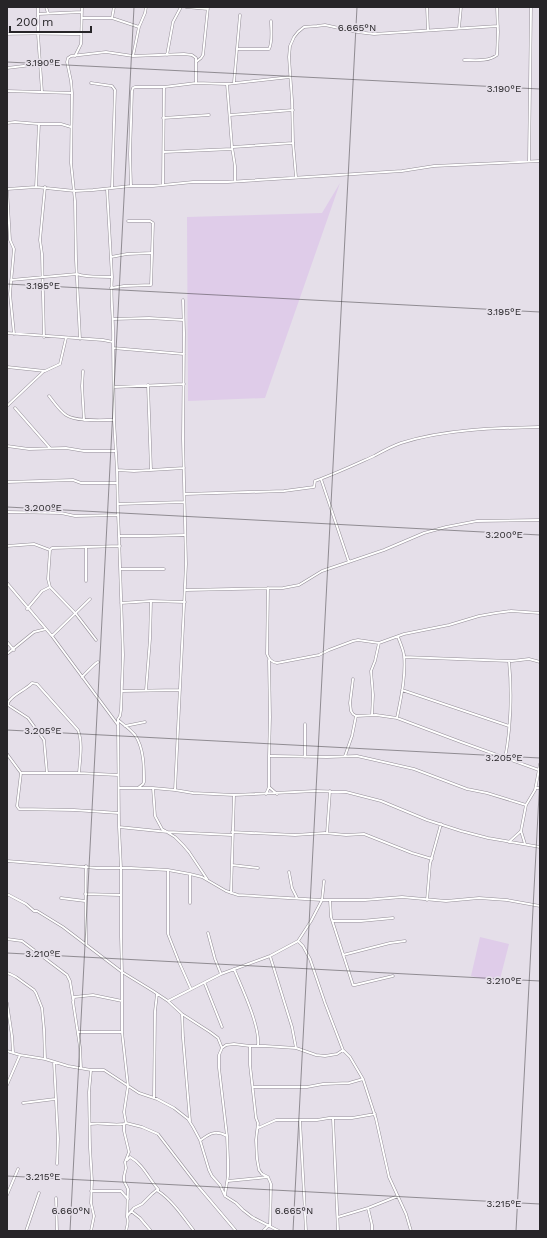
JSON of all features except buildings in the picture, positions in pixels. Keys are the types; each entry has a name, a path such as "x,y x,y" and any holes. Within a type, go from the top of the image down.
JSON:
{"street":[{"path":"38,7 38,34 42,92"},
{"path":"46,7 48,14"},
{"path":"75,56 81,44 82,7"},
{"path":"112,18 114,7"},
{"path":"133,56 139,27 146,7"},
{"path":"167,55 173,22 181,7"},
{"path":"186,7 208,8 203,55 196,62"},
{"path":"427,7 428,30"},
{"path":"459,28 461,7"},
{"path":"464,60 487,59 497,55 497,7"},
{"path":"529,161 530,7"},
{"path":"38,14 82,12"},
{"path":"234,82 240,15"},
{"path":"82,18 112,18 139,27"},
{"path":"237,49 269,49 271,43 271,21"},
{"path":"296,177 289,56 290,46 294,37 304,27 325,25 374,34 498,26"},
{"path":"7,34 81,34"},
{"path":"80,339 75,191 71,163 72,81 67,62 68,58 106,52 133,56 184,54 196,58 196,83"},
{"path":"7,68 40,64"},
{"path":"131,186 130,154 133,88 164,87 196,83 227,84 234,82 290,77"},
{"path":"90,83 109,85 114,87 115,90 112,188"},
{"path":"227,84 232,148 235,166 235,181"},
{"path":"163,185 164,87"},
{"path":"7,91 72,93"},
{"path":"230,115 292,110"},
{"path":"164,118 209,115"},
{"path":"7,123 61,124 71,127"},
{"path":"36,187 39,124"},
{"path":"164,152 293,144"},
{"path":"14,334 10,294 14,249 10,240 7,189 45,187 75,191 193,182 235,181 402,171 434,166 478,163 540,161"},
{"path":"44,337 42,254 40,240 45,187"},
{"path":"107,189 114,330 114,420 118,470 117,483 123,655 122,710 118,719 118,775 121,868 122,1032 128,1086 124,1112 124,1131 130,1157 142,1167 158,1191 172,1204 194,1231"},
{"path":"111,288 151,285 153,223 150,221 128,221"},
{"path":"111,257 127,254 152,254"},
{"path":"11,280 77,274 84,276 112,277"},
{"path":"175,790 185,602 183,300"},
{"path":"113,319 149,318 183,320"},
{"path":"7,333 113,342"},
{"path":"7,406 45,371 60,364 66,338"},
{"path":"113,348 184,354"},
{"path":"7,367 45,371"},
{"path":"83,371 82,386 84,420"},
{"path":"114,386 184,384"},
{"path":"148,385 151,470"},
{"path":"49,396 66,415 84,420 114,420"},
{"path":"15,408 50,448"},
{"path":"185,494 284,491 314,487 315,481 339,472 400,443 469,431 540,427"},
{"path":"7,446 29,449 66,448 84,451 116,451"},
{"path":"118,470 134,471 184,468"},
{"path":"321,479 349,562"},
{"path":"7,482 73,480 81,483 117,483"},
{"path":"118,504 184,502"},
{"path":"7,512 61,513 75,516 118,514"},
{"path":"185,590 284,588 300,585 322,571 384,550 424,533 477,521 540,520"},
{"path":"120,536 185,535"},
{"path":"7,546 34,544 50,550 52,548 120,546"},
{"path":"86,547 86,581"},
{"path":"50,550 48,579 50,587 76,614 96,640"},
{"path":"120,569 164,569"},
{"path":"7,583 27,609 52,636 118,725"},
{"path":"27,609 42,591 50,587"},
{"path":"266,794 269,787 270,717 269,659 267,654 268,588"},
{"path":"52,636 90,599"},
{"path":"121,603 151,601 185,602"},
{"path":"146,690 151,601"},
{"path":"269,659 272,662 277,663 319,655 358,640 379,643 404,634 449,625 479,616 496,613 511,611 540,613"},
{"path":"7,654 14,650 34,632 46,629"},
{"path":"397,718 402,690 404,657 398,637"},
{"path":"7,642 14,650"},
{"path":"372,715 373,695 371,671 379,643"},
{"path":"404,657 509,660 529,659 540,662"},
{"path":"505,758 509,726 511,689 509,660"},
{"path":"82,677 95,663 98,662"},
{"path":"353,679 350,707 351,711 356,716 372,715 397,718 539,770"},
{"path":"47,773 44,740 28,718 8,705 10,699 29,686 32,682 37,684 78,730 80,734 79,773"},
{"path":"122,691 180,690"},
{"path":"402,690 509,726"},
{"path":"346,756 356,716"},
{"path":"118,719 128,728 140,744 143,757 144,782 138,788"},
{"path":"124,726 145,722"},
{"path":"305,724 305,757"},
{"path":"7,754 21,773 17,806 19,809 119,813"},
{"path":"269,756 357,756 414,769 467,789 487,793 526,805"},
{"path":"525,844 521,831 526,805 536,788 540,764"},
{"path":"21,773 118,775"},
{"path":"269,787 277,794"},
{"path":"119,788 153,788 193,793 234,795 315,791 346,792 373,798 426,820 472,834 540,847"},
{"path":"153,788 155,816 162,829 168,832 189,852 208,880"},
{"path":"327,833 330,791"},
{"path":"231,893 234,795"},
{"path":"427,900 429,868 441,824"},
{"path":"119,827 168,832 232,834 364,834 412,853 432,859"},
{"path":"509,842 521,831"},
{"path":"7,861 97,868 168,870 202,877 231,893 238,895 322,900 365,900 402,897 456,901 479,898 507,900 540,906"},
{"path":"232,865 258,868"},
{"path":"86,866 86,944"},
{"path":"168,870 168,934 191,989"},
{"path":"202,871 202,877"},
{"path":"289,872 292,888 297,898"},
{"path":"190,874 190,903"},
{"path":"168,1001 221,974 270,956 298,941 312,921 322,900 324,881"},
{"path":"7,894 63,927 122,972 168,1001 182,1014 218,1038 222,1048"},
{"path":"85,894 120,895"},
{"path":"62,898 85,901"},
{"path":"330,900 330,912 353,985 393,976"},
{"path":"333,921 360,921 393,918"},
{"path":"208,933 221,974"},
{"path":"7,939 22,941 67,975 70,981 78,1032 80,1068"},
{"path":"298,941 303,946 310,959 342,1050 350,1057 363,1079 375,1114 389,1177 406,1214 411,1231"},
{"path":"343,955 405,941"},
{"path":"270,956 292,1027 296,1048"},
{"path":"234,969 256,1026 259,1038 258,1045"},
{"path":"7,973 16,977 36,993 42,1008 45,1059"},
{"path":"205,983 222,1027"},
{"path":"154,1098 155,1011 157,994"},
{"path":"73,1002 74,997 76,996 93,995 122,1001"},
{"path":"7,1002 13,1052"},
{"path":"182,1014 190,1122"},
{"path":"78,1032 122,1032"},
{"path":"225,1196 228,1181 227,1136 219,1068 219,1055 222,1048 226,1045 234,1044 296,1048 316,1056 337,1054 342,1050"},
{"path":"250,1046 250,1064 258,1128 256,1140 258,1164 259,1170 262,1174 268,1177 270,1184 270,1226"},
{"path":"7,1051 20,1055 45,1059 68,1066 108,1071 139,1093 154,1098 174,1108 190,1122 200,1140 209,1170 220,1185 225,1196 236,1203 252,1217 279,1231"},
{"path":"7,1085 20,1055"},
{"path":"54,1062 58,1139 57,1164"},
{"path":"91,1070 89,1092 90,1204 94,1216 91,1231"},
{"path":"253,1087 307,1087 323,1084 349,1083 363,1079"},
{"path":"23,1103 55,1099"},
{"path":"258,1128 276,1120 352,1118 375,1114"},
{"path":"333,1119 338,1231"},
{"path":"300,1120 306,1231"},
{"path":"90,1124 125,1124 142,1127 158,1134 198,1186 236,1231"},
{"path":"200,1140 208,1134 214,1133 220,1133 227,1136"},
{"path":"126,1231 128,1226 128,1189 127,1184 124,1181 124,1176 126,1168 125,1162 129,1152"},
{"path":"125,1162 130,1157"},
{"path":"7,1196 18,1169"},
{"path":"228,1181 268,1177"},
{"path":"127,1217 131,1211 142,1204 158,1189"},
{"path":"91,1190 101,1192 122,1191 128,1199"},
{"path":"26,1231 39,1193"},
{"path":"338,1218 398,1196"},
{"path":"56,1198 57,1231"},
{"path":"368,1208 372,1231"},
{"path":"131,1211 140,1218 151,1231"},
{"path":"263,1231 270,1226"}],"shaded area":[{"path":"340,183 265,398 188,401 187,217 322,213"},
{"path":"480,937 509,944 499,983 471,976"}]}
